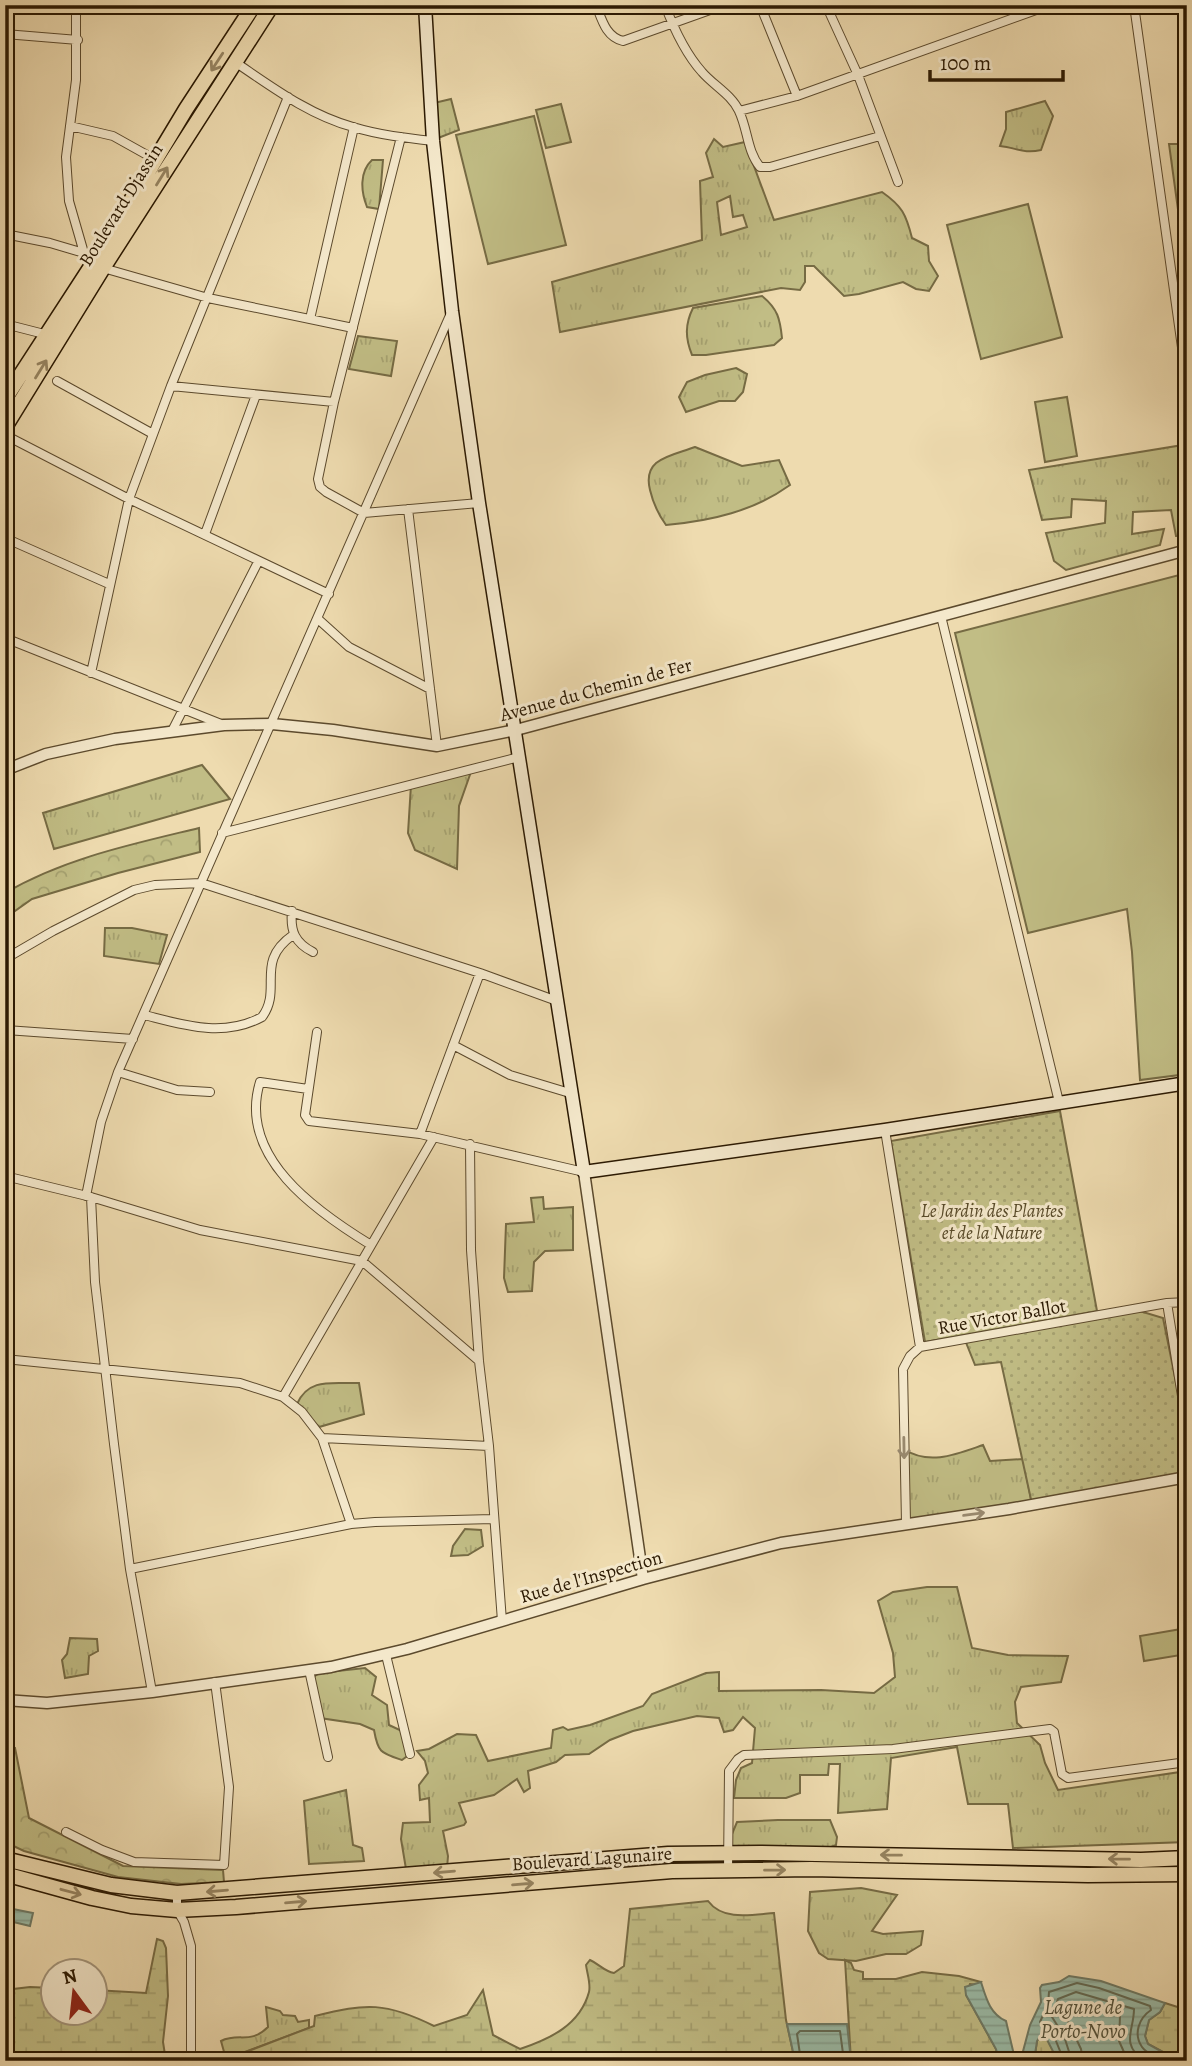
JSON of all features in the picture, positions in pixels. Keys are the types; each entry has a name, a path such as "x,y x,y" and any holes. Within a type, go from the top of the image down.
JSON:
{"highway":[{"name":"Boulevard Djassin","path":"5,399 48,335 254,5"},
{"name":"Boulevard Djassin","path":"5,427 94,261 235,62 272,5"},
{"name":"Boulevard Lagunaire","path":"5,1859 111,1885 177,1893 655,1855 729,1853 1141,1860 1187,1858"},
{"name":"Boulevard Lagunaire","path":"5,1874 111,1902 177,1910 256,1906 621,1875 728,1871 811,1869 1088,1875 1187,1874"}],"main road":[{"path":"425,5 433,141 452,311 479,503 584,1172 886,1130 1187,1083"}],"street":[{"path":"76,5 76,80 66,157 67,180 75,226 94,261"},
{"path":"596,5 605,28 615,40 623,41 724,5"},
{"path":"665,5 691,59 739,111 754,160 760,167 770,167 880,136"},
{"path":"760,5 797,96"},
{"path":"826,5 858,75 898,182"},
{"path":"739,111 797,96 1051,5"},
{"path":"1134,5 1187,383"},
{"path":"5,34 78,40"},
{"path":"235,62 288,97 335,121 401,137 433,141"},
{"path":"91,673 129,499 171,386 288,97"},
{"path":"70,126 113,136 156,160"},
{"path":"310,320 354,127"},
{"path":"401,137 334,402 318,479 320,487 326,492 364,513 479,503"},
{"path":"5,234 50,243 94,261 208,298 353,328"},
{"path":"152,1692 130,1569 95,1282 88,1196 101,1122 118,1073 452,311"},
{"path":"5,324 48,335"},
{"path":"57,381 153,434"},
{"path":"171,386 334,402"},
{"path":"205,534 256,395"},
{"path":"5,435 129,499 329,594"},
{"path":"408,509 438,746"},
{"path":"5,538 109,584"},
{"name":"Avenue du Chemin de Fer","path":"5,770 29,759 64,750 224,725 272,724 438,746 516,730 1187,550"},
{"path":"172,731 258,562"},
{"path":"941,617 1059,1102"},
{"path":"318,619 349,647 430,689"},
{"path":"5,638 224,725"},
{"path":"222,833 519,757"},
{"path":"5,959 134,890 155,885 201,883 480,973 557,1001"},
{"path":"292,911 293,935 301,946 313,952"},
{"path":"144,1015 221,1029 236,1028 262,1017 270,1002 270,970 274,954 282,943 293,935"},
{"path":"421,1135 480,973"},
{"path":"6,1030 133,1039"},
{"path":"317,1032 305,1115 309,1121 434,1137 584,1172 643,1579"},
{"path":"453,1045 510,1075 573,1094"},
{"path":"118,1073 177,1090 210,1092"},
{"path":"308,1089 260,1083 255,1106 259,1133 276,1165 312,1205 371,1245"},
{"path":"886,1130 920,1347"},
{"path":"284,1397 434,1137"},
{"path":"470,1144 471,1250 502,1621"},
{"path":"5,1176 88,1196 200,1230 362,1261 479,1361"},
{"name":"Rue Victor Ballot","path":"906,1523 903,1379 906,1362 920,1347 1167,1303 1187,1302"},
{"path":"1167,1303 1187,1427"},
{"path":"5,1359 240,1383 284,1397 302,1412 322,1438 351,1524"},
{"path":"322,1438 489,1446"},
{"name":"Rue de l'Inspection","path":"5,1700 47,1703 152,1692 309,1670 386,1655 643,1579 781,1543 1009,1509 1187,1478"},
{"path":"130,1569 351,1524 494,1519"},
{"path":"386,1655 410,1754"},
{"path":"309,1670 328,1757"},
{"path":"66,1832 134,1862 223,1865 229,1787 215,1682"},
{"path":"728,1871 729,1771 737,1759 744,1755 893,1749 1050,1729 1054,1732 1062,1774 1068,1778 1187,1762"},
{"path":"177,1893 177,1910 184,1922 191,1946 191,2061"}],"green space":[{"path":"451,99 459,130 438,138 434,103"},
{"path":"1045,101 1053,116 1041,150 1025,151 1000,146 1006,129 1006,112"},
{"path":"561,104 571,142 546,148 536,110"},
{"path":"534,116 566,245 488,264 456,135"},
{"path":"714,139 723,147 745,142 774,220 882,192 902,211 912,238 928,246 929,261 938,276 929,291 916,289 903,282 844,296 814,266 805,266 805,282 800,290 781,288 560,332 552,282 702,240 700,181 713,177 706,153","holes":["730,196 733,217 743,215 747,227 721,235 717,202"]},
{"path":"1169,144 1187,144 1187,275"},
{"path":"372,160 383,160 379,209 367,207 363,195 363,176"},
{"path":"1028,204 1062,337 981,359 947,225"},
{"path":"762,296 772,305 779,320 782,338 774,345 692,355 687,331 693,308"},
{"path":"358,336 397,341 391,376 349,369"},
{"path":"736,368 747,374 743,392 735,401 719,401 686,412 679,397 687,382"},
{"path":"1067,397 1077,456 1045,462 1035,402"},
{"path":"1183,445 1187,473 1187,536 1176,536 1171,510 1133,512 1132,534 1164,529 1160,545 1066,570 1054,561 1046,533 1105,523 1106,501 1072,499 1071,517 1042,520 1029,470"},
{"path":"695,447 742,466 779,460 790,485 747,508 699,521 666,525 651,495 650,471 660,460"},
{"path":"1187,573 1187,1074 1140,1080 1127,909 1028,933 955,633"},
{"path":"202,765 230,799 54,849 43,813"},
{"path":"472,769 459,806 457,869 415,850 408,833 411,785"},
{"path":"199,828 200,852 32,899 5,918 5,893 51,870 100,853"},
{"path":"105,928 132,928 167,935 159,964 104,956"},
{"name":"Le Jardin des Plantes et de la Nature","path":"1060,1111 1097,1311 925,1342 891,1141"},
{"path":"543,1197 544,1209 573,1207 573,1250 545,1251 534,1262 532,1291 508,1292 504,1278 506,1224 534,1222 531,1198"},
{"path":"1133,1309 1163,1318 1187,1437 1187,1477 1032,1504 1001,1362 975,1365 965,1340"},
{"path":"359,1383 364,1414 319,1427 297,1404 308,1389 315,1386"},
{"path":"983,1445 990,1461 1023,1459 1032,1504 906,1523 904,1449 933,1458 953,1455"},
{"path":"465,1529 481,1530 483,1546 468,1555 451,1556 453,1546"},
{"path":"927,1587 957,1587 972,1648 1008,1655 1068,1656 1061,1682 1021,1687 1015,1702 1017,1723 1040,1745 1058,1790 1187,1771 1187,1842 1013,1848 1008,1804 968,1804 957,1747 891,1758 887,1809 838,1813 840,1764 829,1764 828,1775 800,1775 800,1793 786,1798 734,1798 736,1780 741,1768 752,1763 755,1728 743,1717 733,1730 724,1732 719,1718 697,1716 633,1731 610,1740 589,1754 565,1755 556,1762 528,1771 530,1788 524,1792 517,1779 494,1795 459,1803 466,1822 443,1831 448,1856 447,1868 406,1869 401,1839 403,1823 430,1822 429,1798 420,1800 419,1785 428,1773 425,1761 417,1751 429,1749 457,1734 476,1735 488,1761 551,1748 553,1730 590,1725 643,1706 652,1694 706,1673 719,1672 719,1691 821,1690 874,1693 895,1677 893,1653 878,1601 893,1592"},
{"path":"1187,1628 1187,1654 1144,1661 1140,1636"},
{"path":"70,1638 97,1639 98,1651 89,1656 88,1674 65,1678 62,1660 67,1654"},
{"path":"365,1668 376,1677 372,1695 387,1705 389,1725 404,1732 410,1754 402,1760 389,1756 379,1748 374,1730 360,1724 320,1718 311,1679 319,1673"},
{"path":"5,1747 15,1748 29,1818 123,1866 223,1870 224,1882 181,1884 118,1877 24,1851 5,1842"},
{"path":"346,1790 353,1845 362,1848 364,1861 309,1864 304,1801"},
{"path":"830,1820 837,1837 836,1845 824,1850 732,1846 732,1834 737,1822"},
{"path":"861,1888 897,1895 872,1931 883,1934 923,1931 921,1945 906,1954 886,1954 856,1961 828,1959 819,1953 808,1931 810,1892"},
{"path":"708,1901 721,1912 729,1914 774,1913 786,2020 795,2061 222,2061 314,2026 315,2016 348,2009 389,2009 434,2026 467,2015 483,1990 493,2035 520,2049 553,2035 579,2013 589,1992 586,1965 590,1960 614,1973 624,1966 630,1909"},
{"path":"157,1939 163,1941 166,1948 168,1996 163,2042 166,2061 5,2061 5,1990 38,1987 38,2028 108,2028 108,1991 146,1993"},
{"path":"845,1960 851,1963 854,1970 863,1972 863,1979 896,1979 922,1972 959,1976 981,1982 978,1985 970,1984 966,1995 996,2049 999,2061 898,2061 895,2057 877,2056 874,2061 851,2061"},
{"path":"1165,2003 1187,2010 1187,2061 1167,2061 1165,2053 1148,2044 1145,2036 1149,2020 1160,2012"},
{"path":"266,2007 280,2011 283,2015 295,2016 298,2022 309,2020 309,2028 226,2059 221,2041 256,2036 262,2032 268,2027"},
{"path":"1043,2032 1058,2061 1034,2061 1037,2041"}],"water":[{"path":"8,1908 33,1913 30,1926 5,1920"},
{"name":"Lagune de Porto-Novo","path":"1069,1976 1101,1981 1165,2003 1160,2012 1149,2020 1145,2036 1148,2044 1168,2055 1167,2061 1058,2061 1043,2032 1037,2041 1034,2061 999,2061 996,2049 966,1995 965,1987 981,1982 992,2010 1006,2021 1017,2058 1022,2055 1030,2025 1041,2002 1040,1988"},
{"path":"787,2024 847,2024 851,2061 795,2061"}]}
